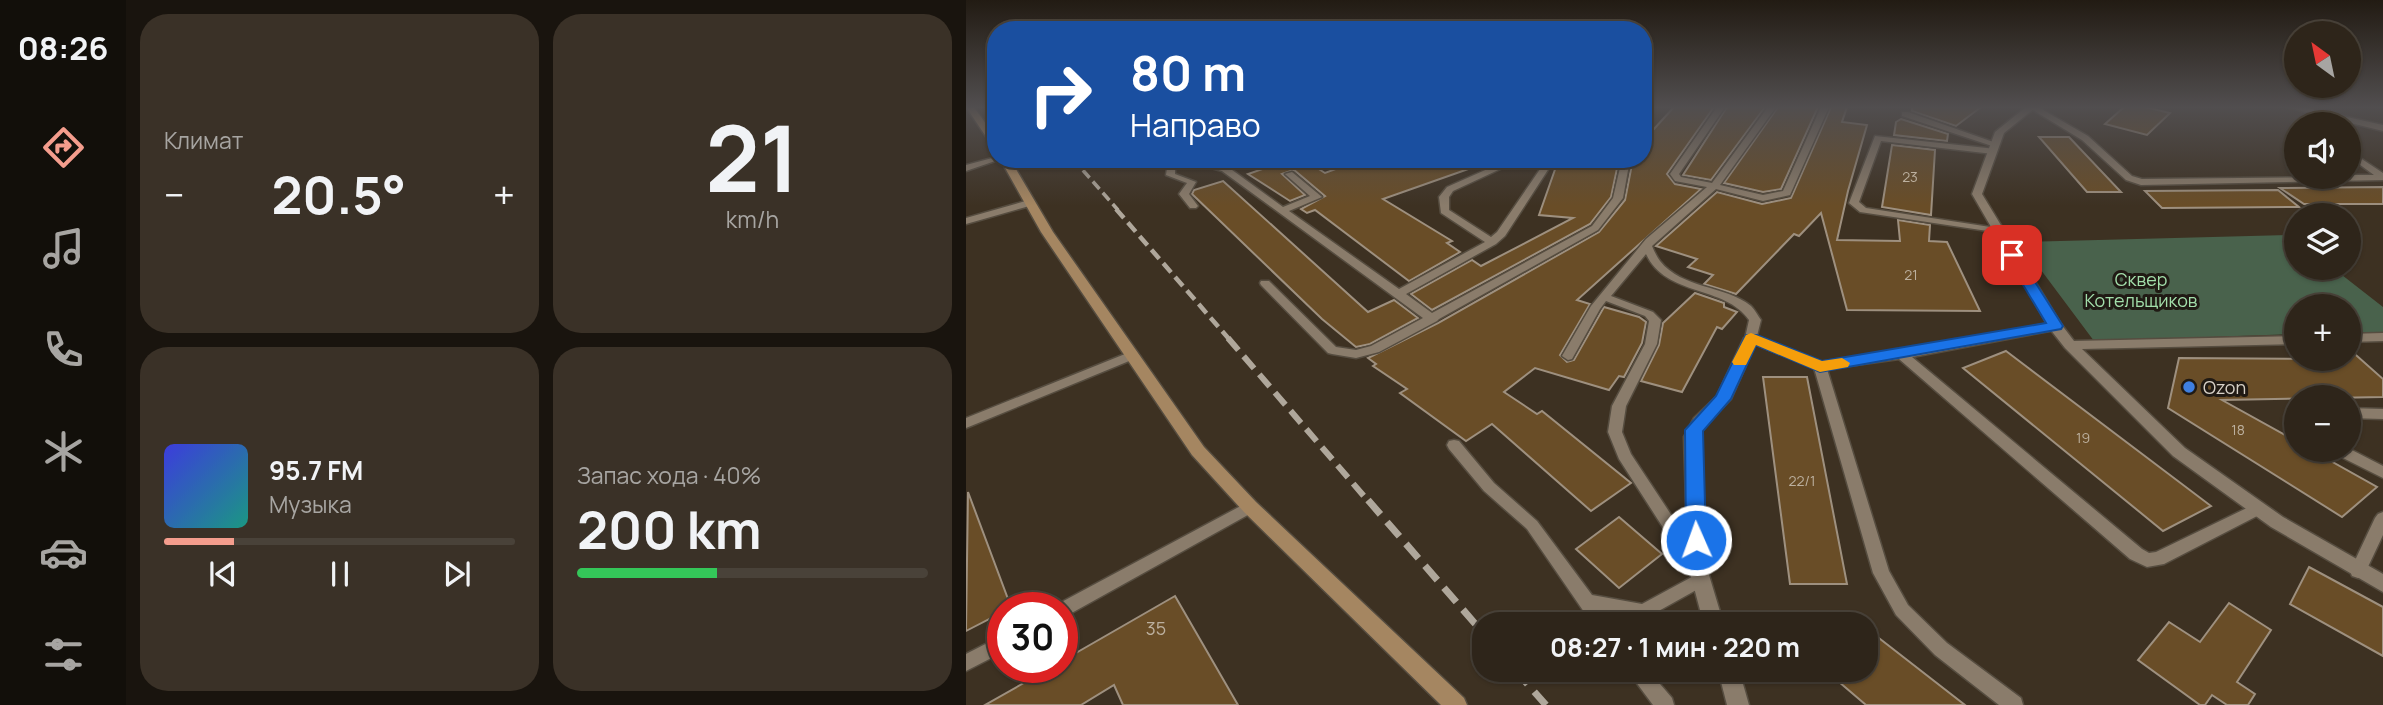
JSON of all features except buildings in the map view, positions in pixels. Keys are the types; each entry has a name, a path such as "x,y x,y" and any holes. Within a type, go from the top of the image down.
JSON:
{"main road":[{"path":"1010,168 1029,202 1130,356 1198,451 1250,508 1456,705"}],"street":[{"path":"1998,140 1977,189 1980,202 2055,326 2070,345 2179,452 2258,509 2383,584"},
{"path":"966,221 1029,202"},
{"path":"1710,612 1699,572 1692,437 1699,422 1723,399 1751,338"},
{"path":"2361,338 2383,338"},
{"path":"2070,345 2284,340"},
{"path":"1731,682 1738,705"}],"lane":[{"path":"1698,140 1674,174 1678,179 1763,198 1787,193 1810,140"},
{"path":"1568,356 1583,326 1647,246 1714,186 1748,140"},
{"path":"1877,140 1854,203 1856,207 1871,212 1997,231"},
{"path":"1900,140 1994,148"},
{"path":"1973,140 1994,148"},
{"path":"2087,140 2129,178 2141,182 2284,179"},
{"path":"2361,161 2383,177 2361,177"},
{"path":"966,168 987,162"},
{"path":"1171,168 1170,175 1192,182 1184,194 1194,206"},
{"path":"1222,168 1433,319"},
{"path":"1492,242 1444,211 1444,197 1450,189 1498,168"},
{"path":"1399,293 1492,242 1501,234 1545,168"},
{"path":"1265,283 1327,345 1342,352 1356,354 1375,349 1595,228 1618,198 1624,168"},
{"path":"1283,211 1317,197 1289,174"},
{"path":"1647,246 1654,262 1664,272 1747,308 1755,320 1751,338 1820,366 1902,355 2055,326"},
{"path":"1605,297 1649,314 1655,320 1651,344 1619,406 1615,432 1624,455 1699,572 1648,612"},
{"path":"1902,355 2136,554 2147,560 2158,559 2258,509"},
{"path":"966,423 1130,356"},
{"path":"1820,366 1881,573 1902,610 1941,649 2014,705"},
{"path":"2361,413 2383,414"},
{"path":"1454,445 1489,487 1532,524 1594,612"},
{"path":"2361,461 2383,473"},
{"path":"1078,601 1250,508"},
{"path":"2358,571 2383,518"},
{"path":"1587,602 1618,612"},
{"path":"966,663 987,652"},
{"path":"1646,682 1665,705"}],"green space":[{"name":"Сквер Котельщиков","path":"2284,235 2284,280 2348,280 2383,307 2383,332 2361,333 2361,294 2284,294 2284,334 2094,341 2020,242"}],"railway":[{"path":"1081,168 1118,210"},
{"path":"1116,209 1229,339"},
{"path":"1228,338 1369,502"},
{"path":"1368,500 1472,620"},
{"path":"1526,682 1546,705"}],"slow traffic":[{"path":"1740,362 1751,338 1820,366 1842,363"}],"place":[{"name":"Ozon","path":"2189,387"}],"route":[{"path":"1696,540 1692,437 1699,422 1723,399 1751,338 1820,366 1902,355 2055,326 2012,255"}]}
